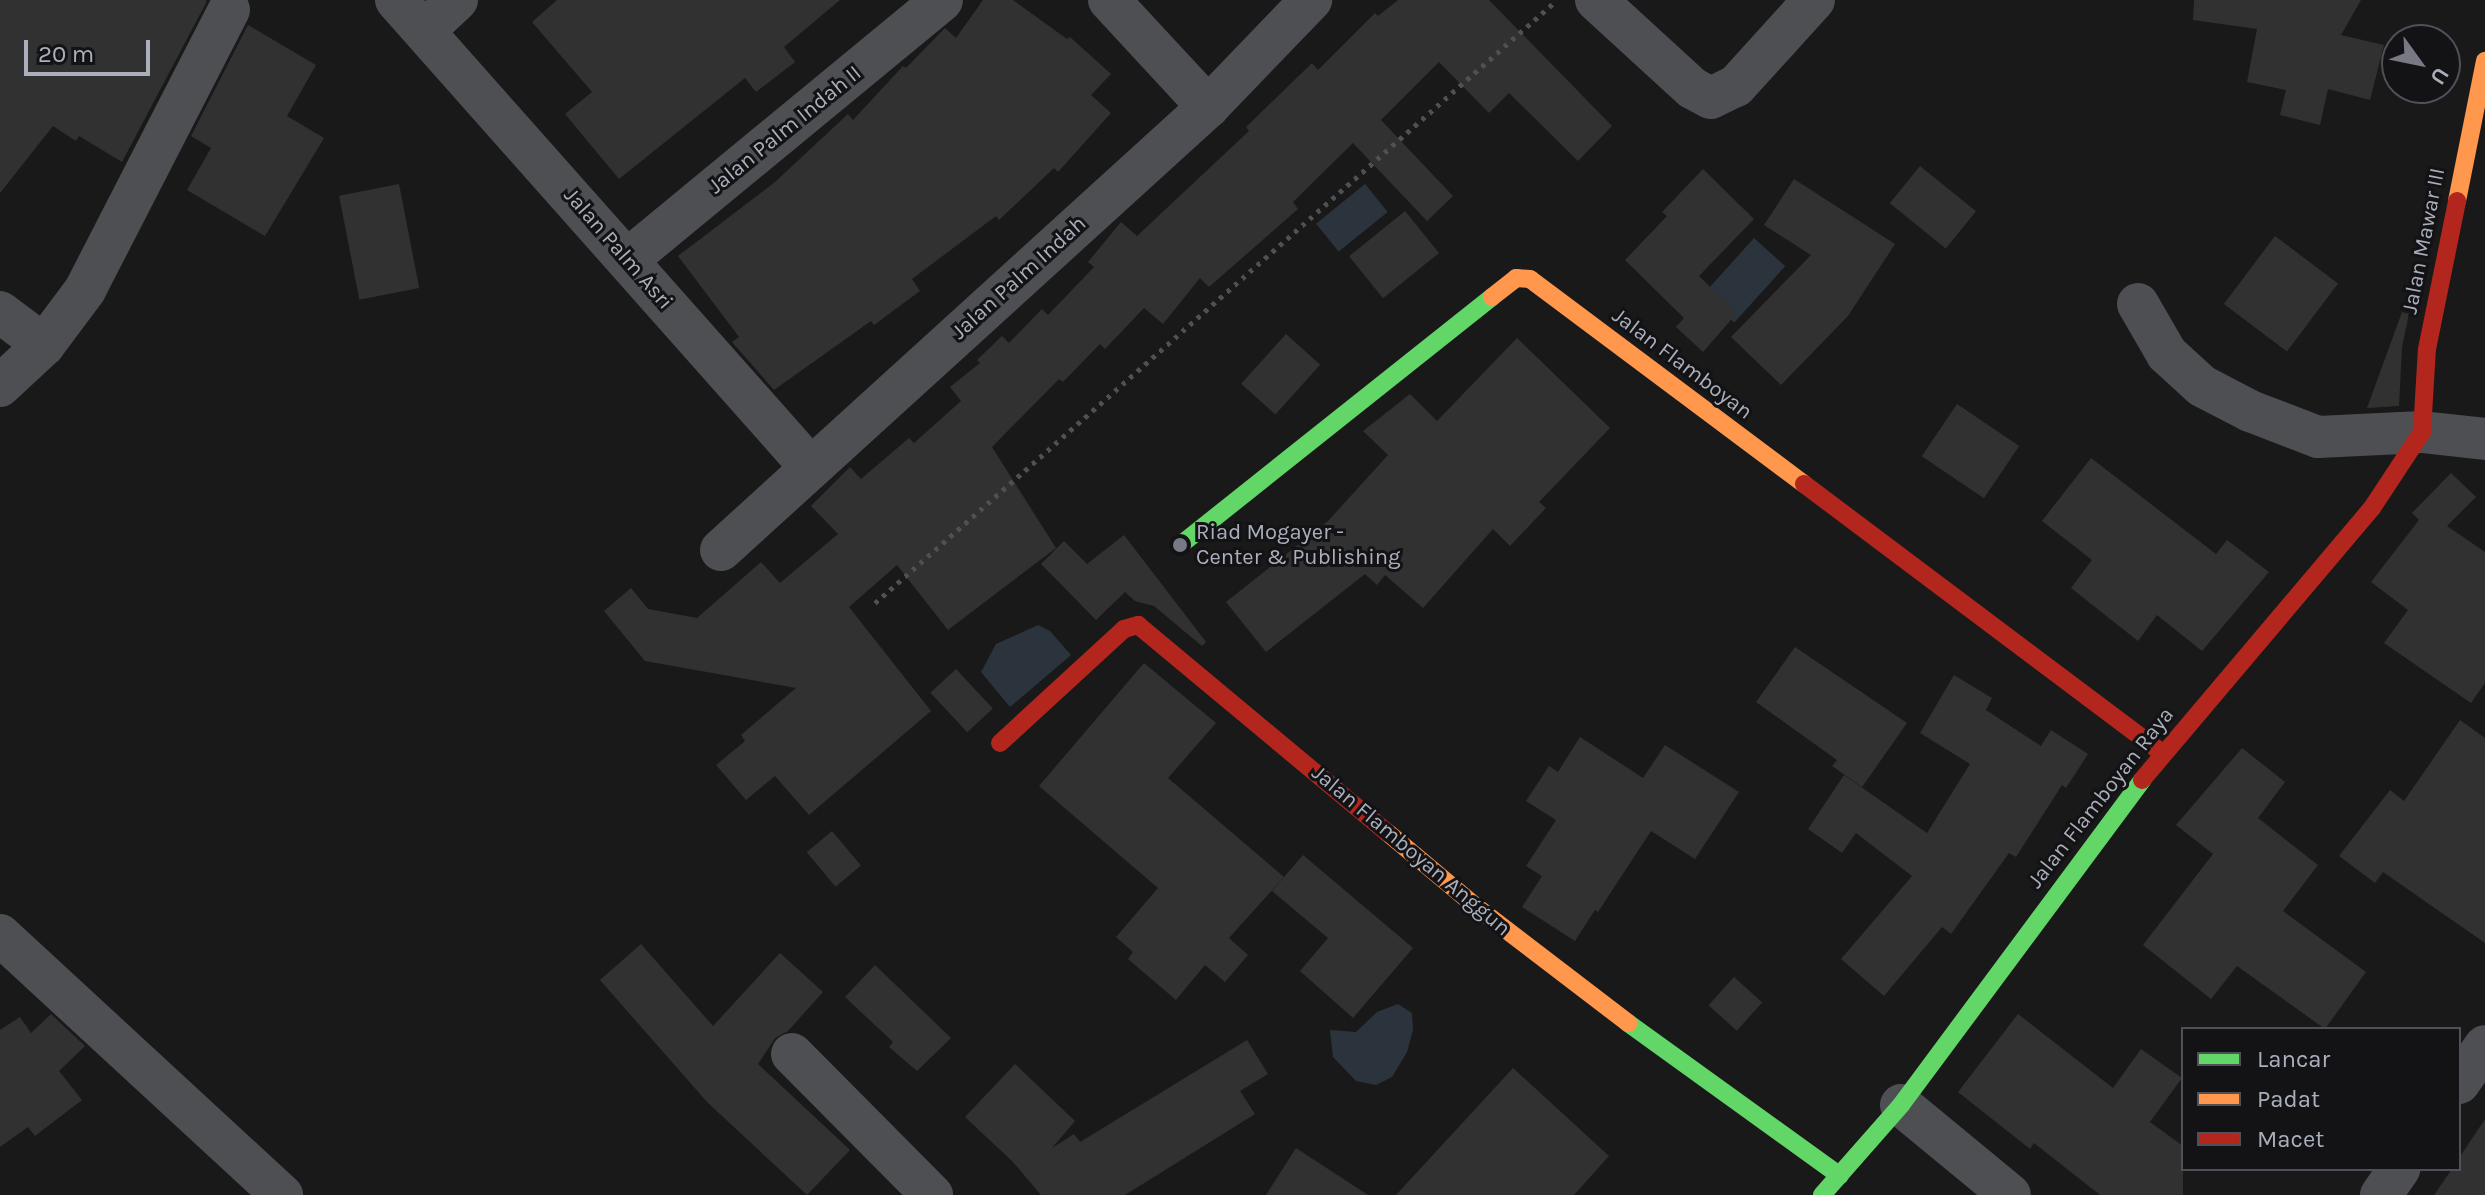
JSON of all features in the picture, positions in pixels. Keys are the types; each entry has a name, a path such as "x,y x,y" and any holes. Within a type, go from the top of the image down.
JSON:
{"street":[{"name":"Jalan Palm Asri","path":"396,0 811,468"},
{"path":"425,30 457,0"},
{"name":"Jalan Palm Indah II","path":"627,260 942,0"},
{"path":"1109,0 1208,107"},
{"name":"Jalan Palm Indah","path":"721,550 1208,107 1311,0"},
{"path":"1596,0 1692,88 1711,98 1736,86 1814,0"},
{"path":"0,386 44,345 85,290 229,10"},
{"name":"Jalan Mawar III","path":"2422,432 2427,349 2485,61"},
{"name":"Jalan Flamboyan","path":"1179,546 1516,278 1530,279 2162,753"},
{"path":"2138,304 2167,354 2202,386 2250,411 2318,437 2422,432 2485,439"},
{"path":"0,312 44,345"},
{"name":"Jalan Flamboyan Raya","path":"1822,1195 1901,1105 2162,753 2372,508 2422,432"},
{"name":"Jalan Flamboyan Anggun","path":"1000,743 1124,629 1138,625 1479,909 1603,1005 1840,1176"},
{"path":"0,935 282,1195"},
{"path":"2461,1080 2485,1046"},
{"path":"792,1054 932,1195"},
{"path":"1901,1105 2010,1195"},
{"path":"2381,1195 2398,1171"}],"path":[{"path":"875,603 1556,0"}],"shaded area":[{"path":"1365,184 1388,212 1339,252 1316,224"},
{"path":"1754,238 1785,266 1734,323 1703,294"},
{"path":"1038,625 1050,631 1071,655 1010,707 981,672 996,644"},
{"path":"1398,1004 1412,1013 1413,1030 1407,1052 1392,1077 1376,1085 1356,1081 1333,1057 1330,1030 1356,1032 1377,1012"}],"building":[{"path":"0,0 207,1 122,162 79,136 76,141 53,126 0,193"},
{"path":"557,0 840,0 784,47 795,62 756,92 745,78 619,179 565,114 592,92 532,22"},
{"path":"983,0 1013,0 1067,39 1070,37 1111,74 1091,95 1111,113 1058,172 1054,168 999,220 996,216 912,279 920,291 874,325 871,321 774,390 732,342 739,337 678,256 775,182 848,114 853,120 903,66 906,68 945,28 956,38"},
{"path":"1398,0 1489,0 1612,126 1578,161 1509,93 1489,113 1439,62 1381,120 1453,196 1427,221 1353,143 1293,202 1298,209 1209,287 1200,278 1163,324 1144,308 1105,349 1100,344 1063,382 1059,379 992,447 1056,548 948,630 897,565 849,607 931,711 809,815 775,776 746,800 716,765 745,741 741,735 796,688 645,661 604,611 631,588 648,609 697,618 761,562 780,583 838,534 811,506 850,467 861,479 909,438 914,443 961,401 950,387 980,363 977,360 1002,336 1009,343 1042,309 1048,315 1094,267 1088,262 1121,222 1137,236 1249,131 1246,127 1312,63 1318,70 1375,13 1378,16"},
{"path":"2194,0 2361,0 2341,35 2381,44 2381,57 2370,100 2328,89 2320,125 2280,115 2286,90 2247,82 2257,29 2193,20"},
{"path":"248,25 316,65 287,116 324,138 265,236 187,190 211,148 191,136"},
{"path":"1920,166 1976,211 1946,249 1890,203"},
{"path":"1703,169 1754,219 1699,276 1737,313 1703,352 1676,327 1684,318 1625,260 1667,216 1662,212"},
{"path":"1794,179 1895,244 1848,316 1781,385 1731,337 1811,255 1764,225"},
{"path":"399,184 419,288 359,300 339,196"},
{"path":"1405,211 1439,253 1383,298 1349,256"},
{"path":"2275,236 2338,284 2287,351 2224,304"},
{"path":"2402,312 2409,314 2402,347 2399,406 2367,408"},
{"path":"1286,334 1320,365 1275,415 1241,384"},
{"path":"1517,338 1610,428 1539,502 1546,508 1510,546 1493,529 1423,608 1385,575 1377,585 1365,574 1266,652 1226,602 1328,521 1388,455 1363,431 1410,394 1437,421"},
{"path":"1957,404 2019,446 1984,498 1922,456"},
{"path":"2091,458 2216,554 2227,540 2269,572 2202,651 2157,615 2138,641 2071,588 2092,560 2042,521"},
{"path":"2451,473 2476,497 2447,526 2485,552 2485,683 2471,703 2384,643 2408,610 2371,582 2419,520 2412,513"},
{"path":"1124,535 1206,642 1202,646 1154,606 1135,601 1125,592 1096,620 1041,564 1064,541 1087,564"},
{"path":"1795,647 1907,723 1862,787 1832,766 1837,760 1756,702"},
{"path":"1144,663 1216,723 1168,778 1284,877 1229,938 1248,955 1225,982 1205,965 1176,1000 1128,959 1133,952 1116,937 1158,888 1039,786"},
{"path":"956,669 993,708 967,732 930,693"},
{"path":"1954,675 1992,698 1986,710 2041,746 2051,730 2088,754 2066,788 2062,785 2016,857 2009,853 1951,934 1942,927 1884,996 1841,959 1912,876 1856,833 1842,853 1808,829 1844,775 1927,833 1970,764 1920,733"},
{"path":"2460,720 2485,738 2485,943 2383,872 2375,883 2339,856 2390,790 2404,801"},
{"path":"1580,737 1643,778 1665,745 1739,792 1695,859 1651,831 1598,912 1595,910 1575,941 1522,907 1542,876 1526,866 1556,820 1526,801 1549,766 1558,772"},
{"path":"2242,748 2285,782 2258,818 2318,865 2283,911 2366,972 2326,1027 2237,966 2211,999 2143,945 2213,854 2176,825"},
{"path":"832,831 861,865 836,887 807,852"},
{"path":"1303,855 1413,948 1353,1018 1300,971 1328,938 1272,891"},
{"path":"641,944 713,1026 780,953 823,992 788,1031 775,1038 758,1064 850,1150 807,1195 707,1102 600,980"},
{"path":"875,965 951,1038 917,1071 889,1047 893,1042 845,997"},
{"path":"1734,977 1762,1002 1737,1031 1709,1005"},
{"path":"51,1014 85,1046 59,1071 82,1100 35,1136 28,1127 0,1147 0,1030 20,1017 31,1033"},
{"path":"2018,1014 2113,1088 2141,1049 2181,1077 2150,1122 2181,1145 2183,1195 2100,1195 2034,1143 2030,1149 1958,1092"},
{"path":"1247,1040 1268,1074 1240,1091 1255,1114 1125,1195 1041,1195 1013,1162 965,1117 1015,1064 1075,1121 1052,1148 1074,1134 1080,1142"},
{"path":"1513,1068 1609,1156 1574,1195 1396,1195"},
{"path":"2485,1119 2485,1195 2434,1195 2451,1171 2461,1171 2461,1155"},
{"path":"1296,1148 1368,1195 1266,1195"}],"traffic: fast":[{"path":"1179,546 1492,297"},
{"path":"1822,1195 1901,1105 2142,780"},
{"path":"1628,1023 1840,1176"}],"traffic: slow":[{"path":"2457,201 2485,61"},
{"path":"1492,297 1516,278 1530,279 1804,484"},
{"path":"1388,833 1479,909 1628,1023"}],"traffic: jam":[{"path":"2142,780 2372,508 2422,432 2427,349 2457,201"},
{"path":"1804,484 2162,753"},
{"path":"1000,743 1124,629 1138,625 1388,833"}],"place":[{"name":"Riad Mogayer - Center & Publishing","path":"1180,545"}]}
